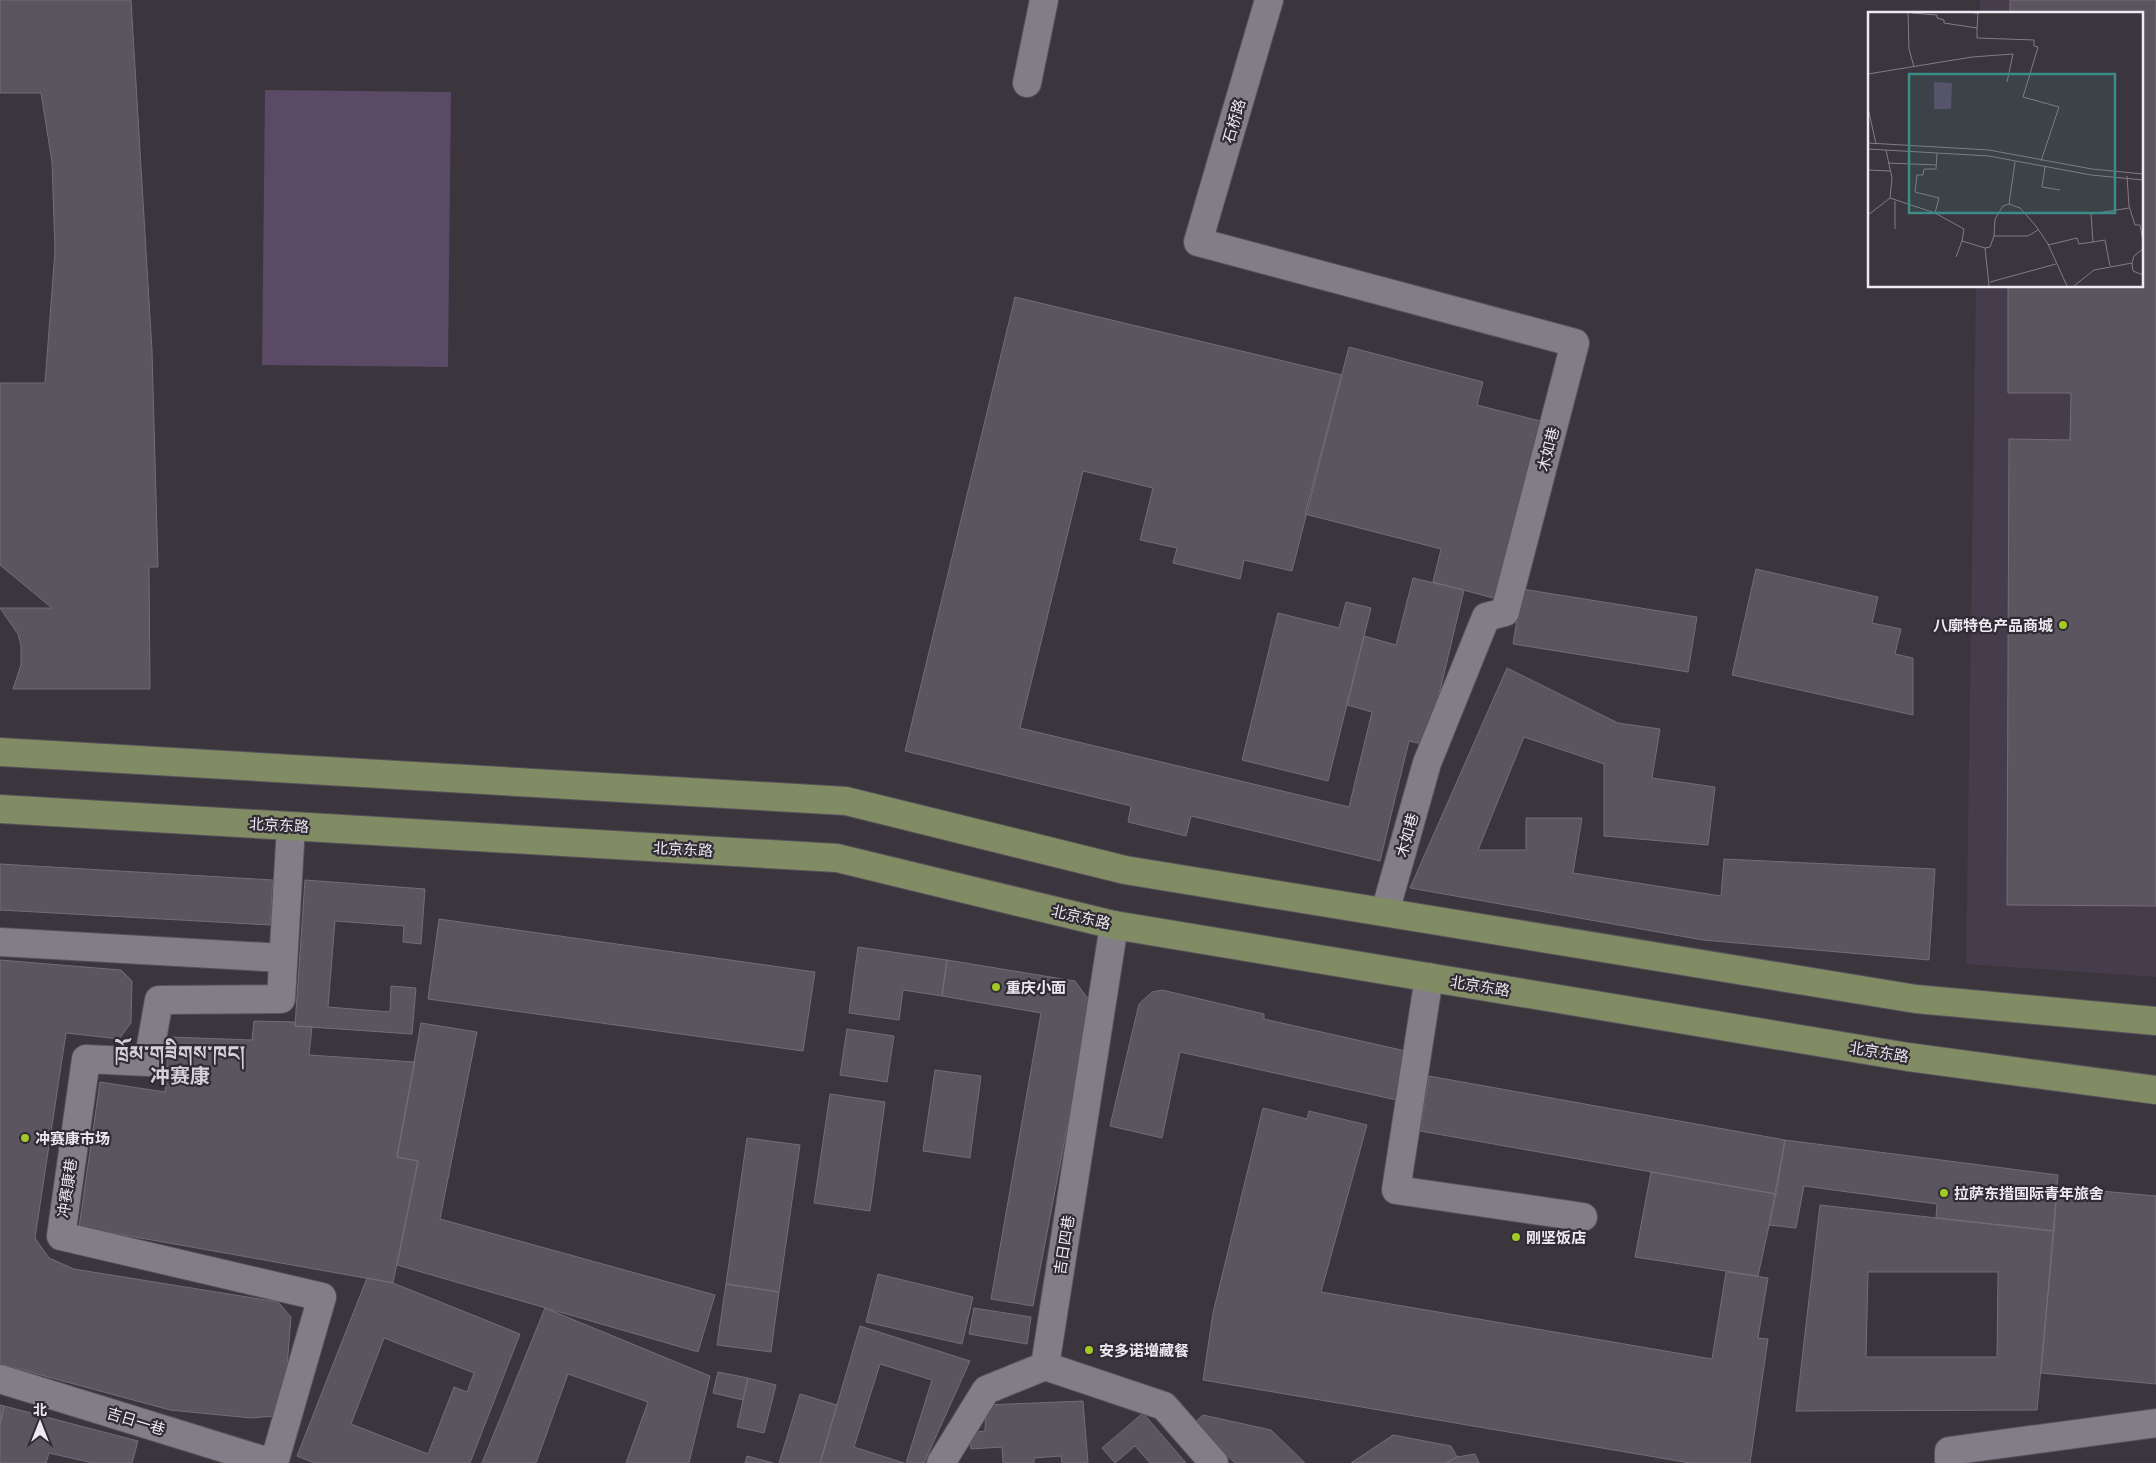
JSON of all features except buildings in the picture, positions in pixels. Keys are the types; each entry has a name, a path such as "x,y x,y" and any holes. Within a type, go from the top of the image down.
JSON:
{"main road":[{"path":"0,752 846,801 1125,870 1916,999 2156,1021"},
{"name":"北京东路","path":"0,809 837,858 1114,925 1908,1057 2156,1090"}],"street":[{"path":"1027,83 1044,0"},
{"name":"石桥路","path":"1198,242 1269,0"},
{"name":"木如巷","path":"1198,242 1576,343 1505,612 1486,617 1427,763 1385,912"},
{"name":"冲赛康巷","path":"273,1463 322,1297 60,1236 86,1058 148,1062 159,1000 281,998 291,826"},
{"name":"吉日四巷","path":"1045,1366 1114,925"},
{"path":"0,942 283,958"},
{"path":"1429,978 1396,1190 1583,1217"},
{"path":"941,1463 986,1390 1045,1366 1164,1406 1214,1463"},
{"name":"吉日一巷","path":"0,1379 273,1463"},
{"path":"1949,1463 1949,1451 2156,1423"}],"shaded area":[{"name":"八廓特色产品商城","path":"1980,0 2156,0 2156,977 1966,964 1976,288 2144,288 2144,12 1980,12"},
{"path":"265,90 451,92 448,367 262,365"}],"place":[{"name":"八廓特色产品商城","path":"2063,625"},
{"name":"重庆小面","path":"996,987"},
{"name":"冲赛康市场","path":"25,1138"},
{"name":"拉萨东措国际青年旅舍","path":"1944,1193"},
{"name":"刚坚饭店","path":"1516,1237"},
{"name":"安多诺增藏餐","path":"1089,1350"}],"district":[{"name":"ཁྲོམ་གཟིགས་ཁང། 冲赛康","path":"180,1064"}]}
